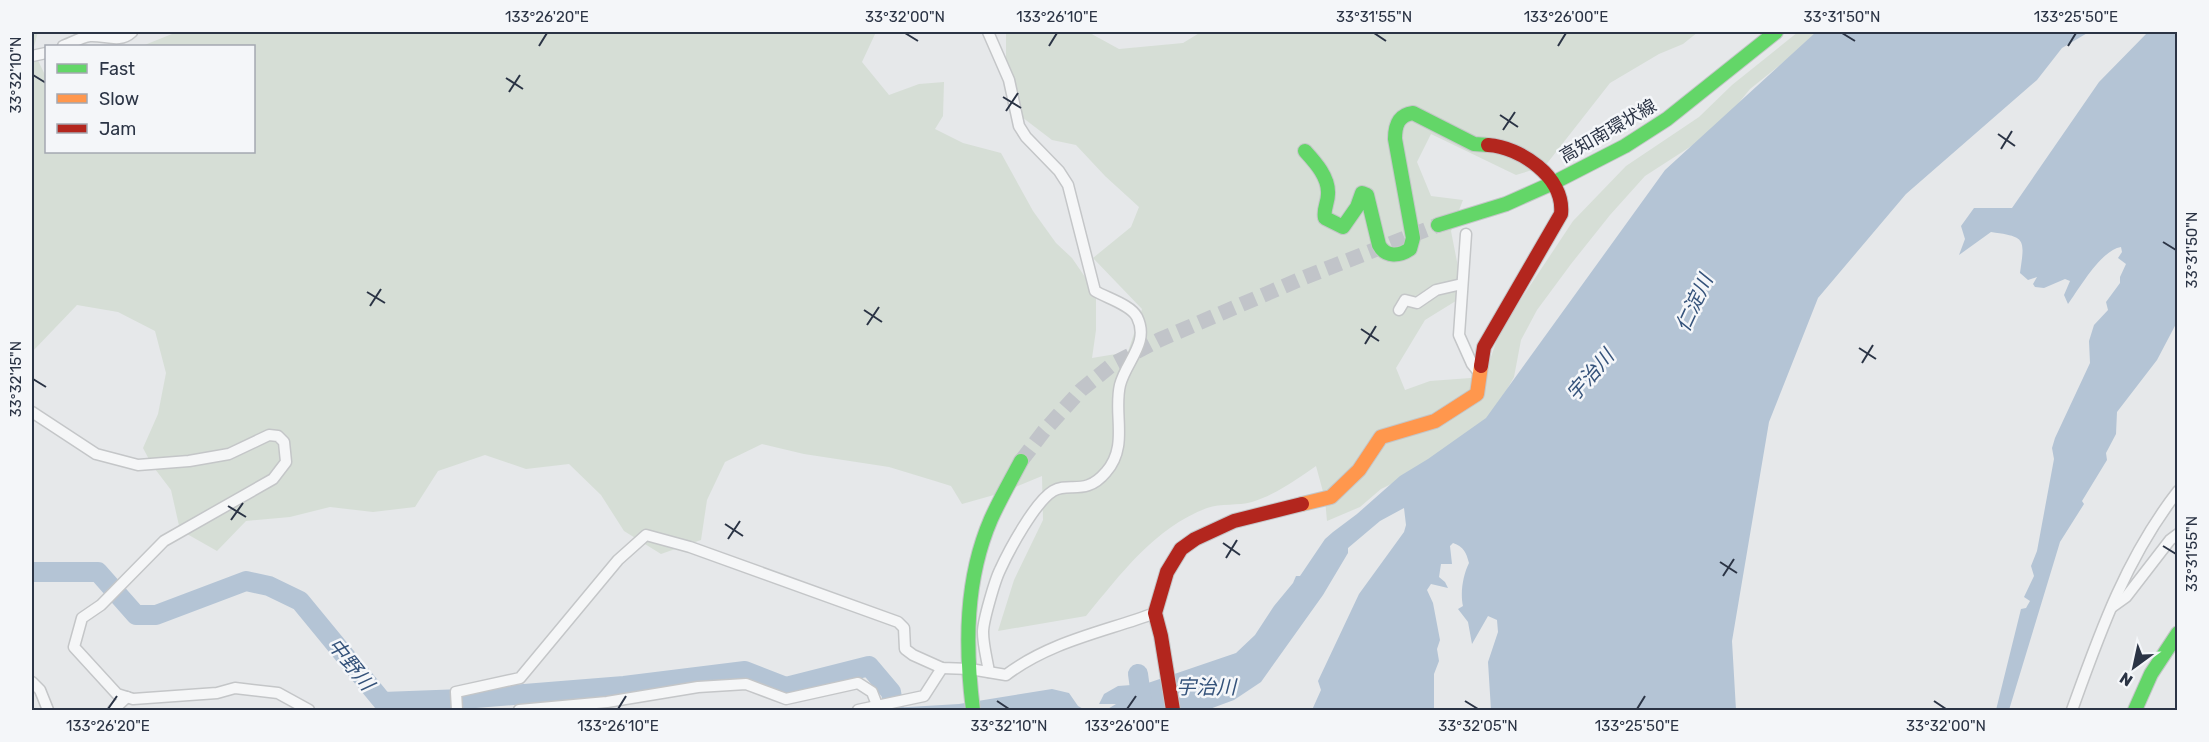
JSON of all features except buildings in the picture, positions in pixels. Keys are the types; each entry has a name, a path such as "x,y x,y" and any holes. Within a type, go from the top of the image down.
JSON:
{"street":[{"path":"66,45 90,36 117,39 126,37 132,32"},
{"path":"987,32 1009,80 1019,126 1026,137 1059,171 1068,185 1095,291 1126,306 1136,315 1140,326 1140,341 1121,381 1117,398 1120,443 1108,471 1096,482 1086,487 1055,489 1040,502 999,572 983,631 989,672"},
{"name":"高知南環状線","path":"1438,225 1506,204 1625,146 1667,119 1776,32"},
{"path":"1173,711 1155,613 1167,572 1181,549 1195,538 1234,521 1331,497 1359,470 1381,437 1435,421 1477,394 1484,347 1561,214 1562,204 1553,183 1530,159 1503,146 1474,144 1413,113 1404,115 1395,128 1395,139 1413,238 1412,247 1398,255 1387,253 1382,249 1367,195 1362,194 1357,207 1343,228 1325,218 1323,212 1328,194 1325,178 1305,151"},
{"path":"1466,234 1459,335 1472,364 1480,374"},
{"path":"1399,310 1405,300 1417,303 1436,290 1462,284"},
{"path":"32,412 96,454 138,465 189,461 229,454 269,435 278,436 284,442 286,462 273,479 164,541 106,600 82,618 74,647 117,694 128,698 217,693 235,688 278,693 303,709"},
{"path":"974,711 970,689 970,606 975,575 991,520 1021,462"},
{"path":"2072,711 2109,610 2132,561 2163,510 2178,491"},
{"path":"2109,610 2126,597 2170,540 2178,534"},
{"path":"458,711 456,692 520,678 618,560 646,535 690,547 898,622 904,628 905,649 942,668 970,669 1006,675 1025,661 1059,644 1155,613"},
{"path":"2135,711 2151,674 2178,633"},
{"path":"858,711 924,696 942,668"},
{"path":"32,682 40,690 48,711"},
{"path":"519,711 607,702 698,687 746,684 786,699 858,683 873,692 877,705"},
{"path":"113,711 128,698"}],"shaded area":[{"path":"32,32 38,32 33,50 45,75 45,153 255,153 255,45 144,45 177,32 876,32 862,62 889,95 919,84 944,82 943,116 935,129 963,143 1001,153 1033,211 1056,243 1072,258 1096,293 1096,330 1092,358 1128,352 1142,309 1093,258 1131,227 1139,207 1076,145 1052,140 1010,108 1006,32 1088,32 1119,49 1183,43 1201,32 1698,32 1683,44 1659,54 1610,83 1545,166 1516,175 1431,134 1417,162 1431,196 1463,200 1451,231 1459,272 1459,299 1425,320 1396,368 1405,390 1430,381 1484,377 1500,331 1573,221 1626,166 1699,117 1732,85 1798,32 1821,32 1750,89 1707,136 1645,176 1610,215 1537,310 1521,340 1514,377 1496,409 1477,434 1410,475 1381,489 1360,507 1327,521 1325,499 1316,466 1261,499 1207,508 1171,527 1155,540 1126,569 1086,616 998,631 1014,580 1043,520 1042,476 1001,493 962,504 951,486 889,467 804,454 762,444 725,462 707,500 701,540 661,554 624,531 601,495 569,464 526,469 485,455 438,471 415,507 373,512 330,507 290,517 246,521 217,551 180,530 171,490 152,465 143,448 158,414 166,373 155,331 118,312 77,305 32,352"}],"water":[{"path":"1816,32 2089,32 2062,48 2037,80 1906,194 1818,298 1769,422 1732,641 1736,710 1491,710 1488,662 1498,632 1497,620 1488,616 1472,644 1468,622 1458,609 1463,606 1463,584 1469,563 1464,550 1453,543 1450,546 1452,564 1441,564 1439,577 1448,588 1431,584 1427,590 1433,603 1440,640 1437,649 1439,661 1434,674 1434,710 1312,710 1321,690 1318,681 1359,594 1404,532 1406,525 1404,508 1380,521 1348,548 1348,553 1323,595 1261,682 1234,700 1207,710 1106,710 1116,704 1099,704 1104,694 1118,686 1145,684 1236,653 1255,635 1325,539 1400,476 1486,418 1665,170"},
{"path":"2148,32 2177,32 2177,322 2157,360 2117,412 2116,434 2106,453 2107,460 2082,501 2084,504 2060,542 2009,710 1996,710 2021,609 2026,608 2030,601 2024,597 2034,576 2031,566 2037,551 2054,459 2052,448 2090,363 2089,341 2094,325 2108,310 2106,302 2120,283 2120,277 2126,264 2118,258 2122,252 2121,247 2113,250 2098,262 2068,304 2064,295 2070,281 2065,279 2044,288 2035,287 2033,284 2037,277 2028,280 2020,273 2022,246 2021,241 2017,238 1991,232 1959,255 1965,239 1961,226 1974,208 2012,208 2099,82"},
{"path":"1052,689 1069,693 1078,706 1085,710 890,710 891,708 959,704"}],"waterway":[{"name":"中野川","path":"32,572 98,572 136,615 156,615 246,581 269,586 300,601 383,702 463,699 624,686 745,671 786,687 869,666 891,692 894,710"},
{"path":"1138,674 1142,703"}],"tunnel":[{"path":"1021,461 1081,390 1113,364 1159,340 1303,278 1438,225"}],"traffic: fast":[{"path":"1438,225 1506,204 1625,146 1667,119 1776,32"},
{"path":"1305,151 1321,170 1328,188 1325,218 1343,227 1357,207 1362,193 1367,195 1379,245 1385,252 1393,255 1410,249 1413,238 1395,139 1397,126 1401,119 1413,113 1474,144 1488,145"},
{"path":"973,710 968,637 976,565 991,519 1021,461"},
{"path":"2135,710 2151,674 2178,633"}],"traffic: slow":[{"path":"1302,504 1331,497 1359,470 1381,437 1435,421 1477,394 1481,366"}],"traffic: jam":[{"path":"1481,366 1484,347 1561,214 1556,188 1538,166 1513,151 1488,145"},
{"path":"1173,710 1155,613 1167,572 1181,549 1195,539 1234,521 1302,504"}],"water label":[{"name":"仁淀川","path":"1694,303"},
{"name":"宇治川","path":"1590,375"},
{"name":"宇治川","path":"1206,687"}]}
